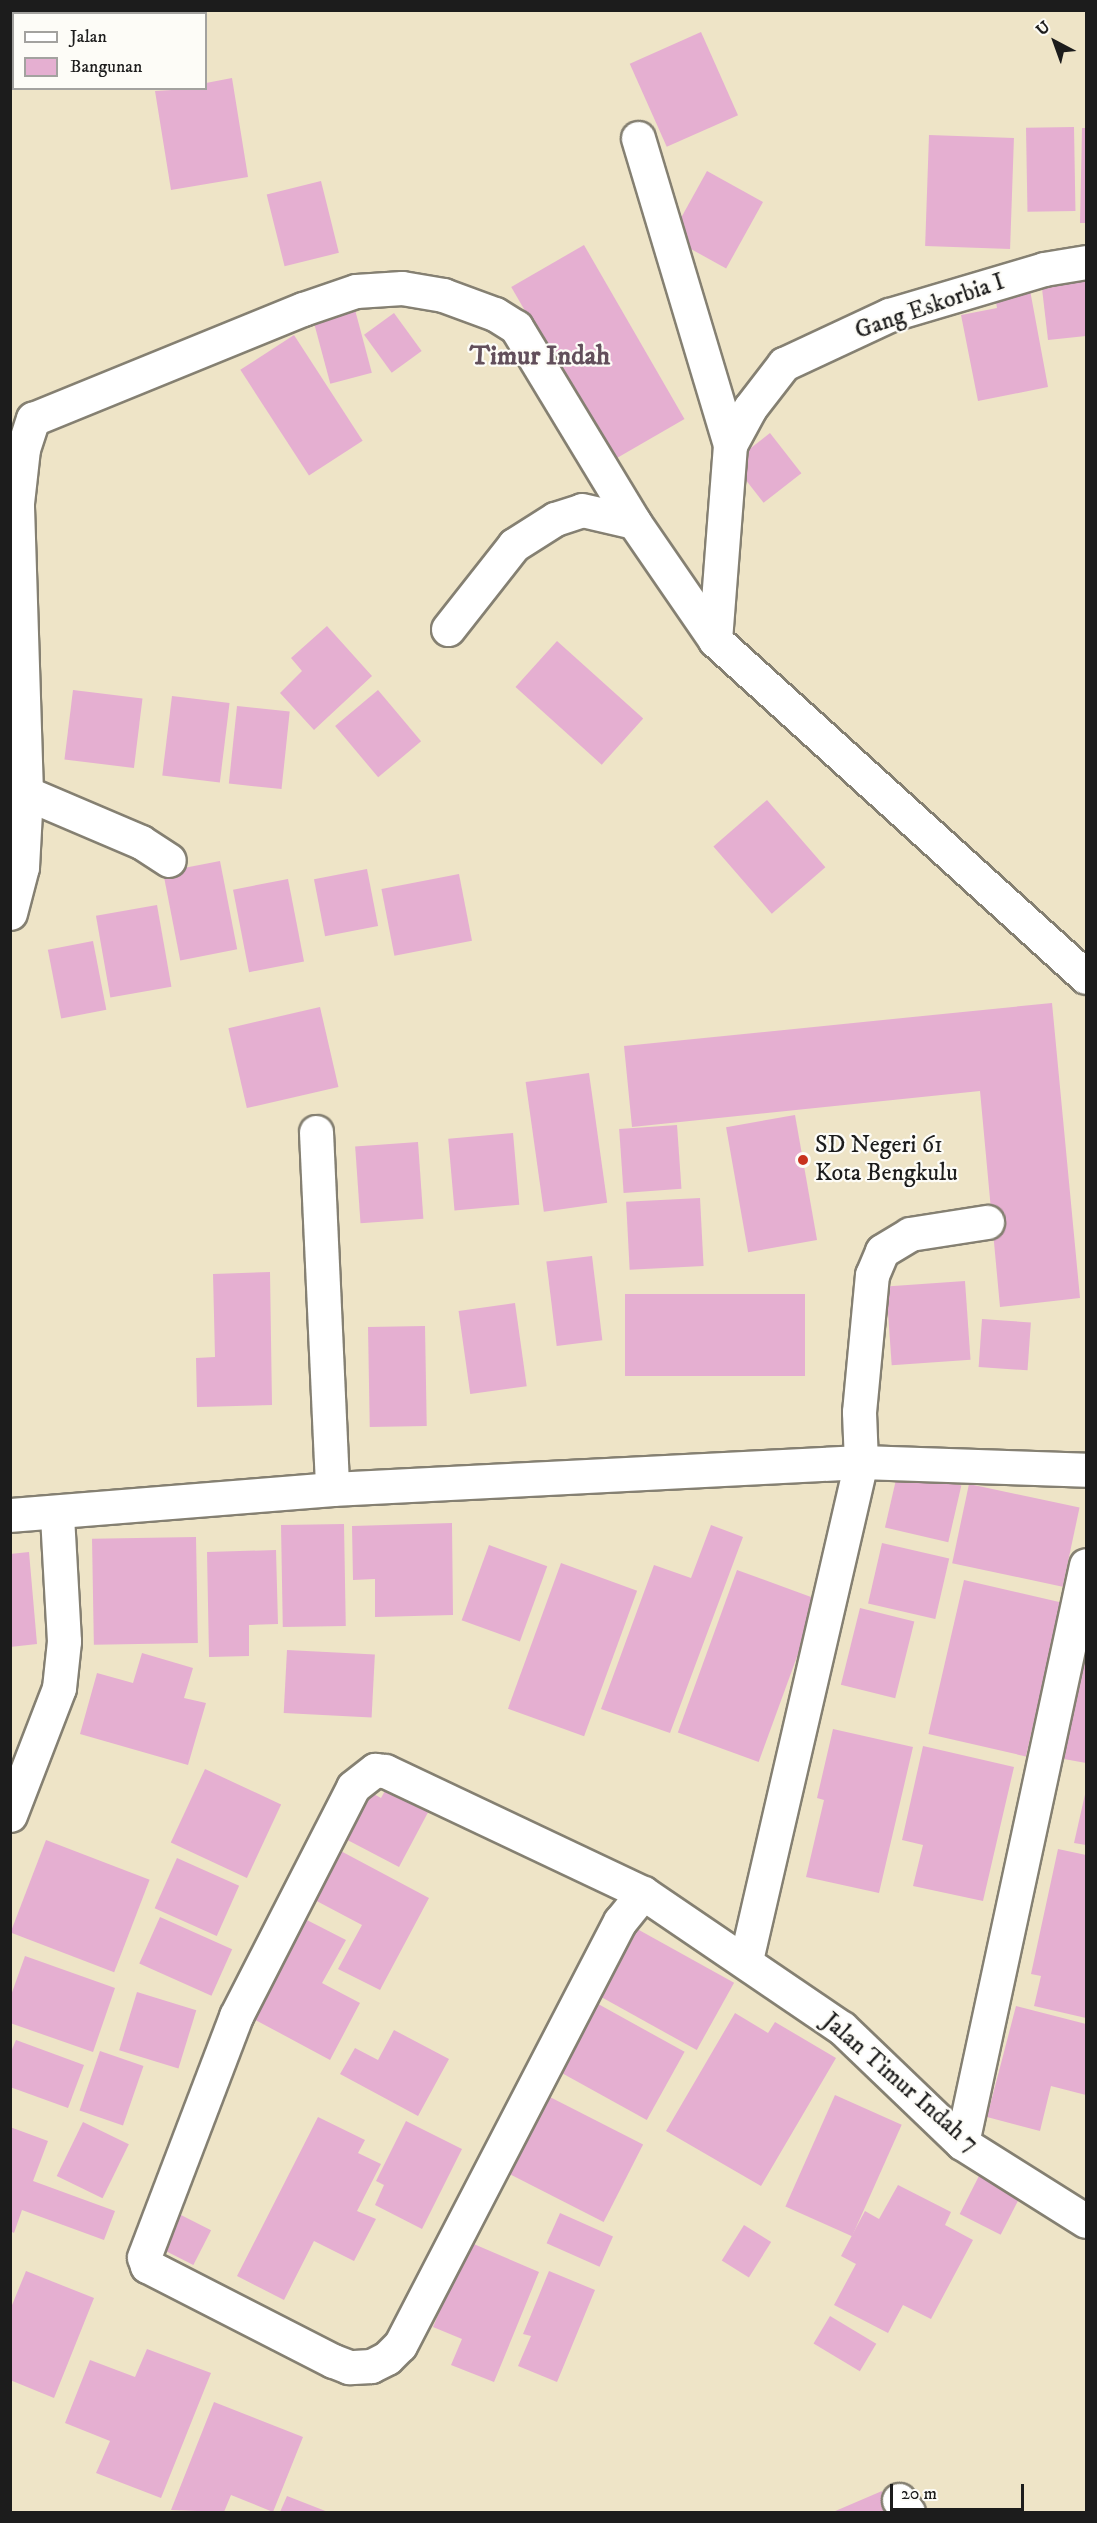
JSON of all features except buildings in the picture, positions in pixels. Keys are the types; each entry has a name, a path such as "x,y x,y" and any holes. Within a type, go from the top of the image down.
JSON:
{"street":[{"path":"638,138 730,445"},
{"name":"Gang Eskorbia I","path":"716,640 730,445 750,408 784,364 889,315 1044,269 1086,262"},
{"path":"10,913 22,867 26,793 17,503 23,449 22,418 303,309 356,291 402,288 442,295 495,314 516,327 634,522 716,640 1086,977"},
{"path":"448,629 514,545 555,519 582,510 634,522"},
{"path":"26,793 141,842 169,860"},
{"path":"316,1132 332,1489"},
{"path":"746,1960 861,1462 860,1412 872,1275 882,1251 910,1234 987,1222"},
{"path":"10,1515 57,1514 332,1489 861,1462 1086,1470"},
{"path":"10,1815 59,1688 64,1641 57,1514"},
{"path":"962,2143 1086,1565"},
{"name":"Jalan Timur Indah 7","path":"643,1893 620,1921 400,2345 387,2358 371,2366 349,2367 333,2361 147,2266 144,2257 236,2016 353,1788 362,1776 385,1771 643,1893 746,1960 842,2028 962,2143 1086,2222"}],"place":[{"name":"SD Negeri 61 Kota Bengkulu","path":"803,1160"}],"district":[{"name":"Timur Indah","path":"540,357"}]}
